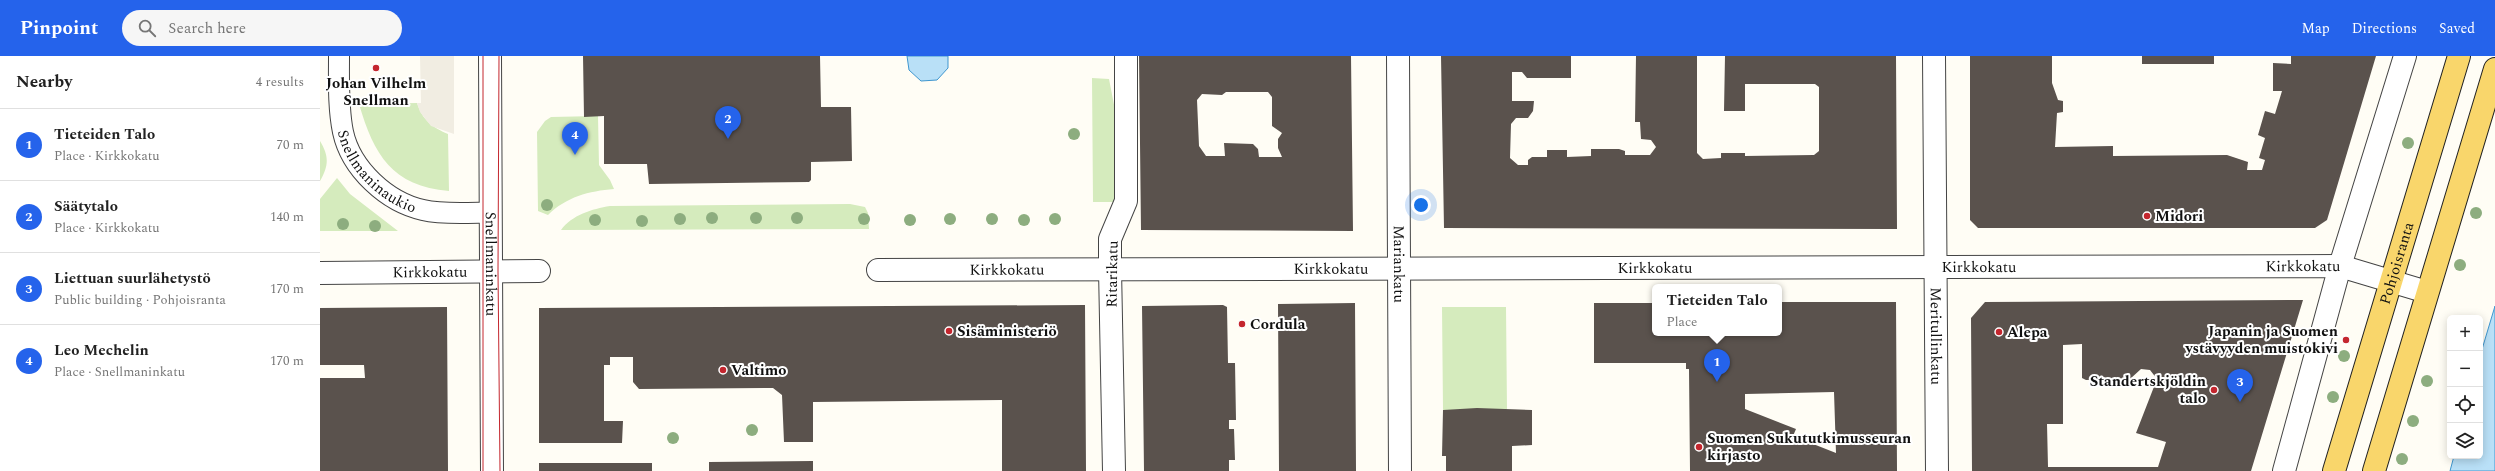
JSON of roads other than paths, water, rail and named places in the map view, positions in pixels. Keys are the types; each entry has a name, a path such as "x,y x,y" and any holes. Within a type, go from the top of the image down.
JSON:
{"main road":[{"name":"Pohjoisranta","path":"2334,471 2459,56"},
{"path":"2374,471 2495,69"}],"street":[{"name":"Snellmaninkatu","path":"490,56 492,471"},
{"name":"Ritarikatu","path":"1114,471 1110,239 1126,201 1126,56"},
{"name":"Mariankatu","path":"1398,56 1400,471"},
{"name":"Meritullinkatu","path":"1934,56 1934,266 1937,471"},
{"path":"2284,471 2340,266 2405,56"},
{"name":"Kirkkokatu","path":"878,270 2340,266 2427,292"},
{"name":"Kirkkokatu","path":"320,273 539,271"}],"lane":[{"name":"Snellmaninaukio","path":"339,56 340,111 343,134 352,153 376,185 406,205 423,210 490,213"}],"water":[{"path":"907,56 948,56 948,68 937,80 921,81 909,70"},
{"path":"2495,306 2495,471 2450,471 2453,459 2483,459 2483,346"}],"tram line":[{"path":"483,56 483,471"},
{"path":"499,56 498,271 500,471"}],"place":[{"name":"Johan Vilhelm Snellman","path":"376,68"},
{"name":"Säätytalo","path":"728,139"},
{"name":"Leo Mechelin","path":"575,155"},
{"name":"Midori","path":"2147,216"},
{"name":"Cordula","path":"1242,324"},
{"name":"Sisäministeriö","path":"949,331"},
{"name":"Alepa","path":"1999,332"},
{"name":"Japanin ja Suomen ystävyyden muistokivi","path":"2346,340"},
{"name":"Valtimo","path":"723,370"},
{"name":"Tieteiden Talo","path":"1717,382"},
{"name":"Standertskjöldin talo","path":"2214,390"},
{"name":"Liettuan suurlähetystö","path":"2240,402"},
{"name":"Suomen Sukututkimusseuran kirjasto","path":"1699,447"}]}
